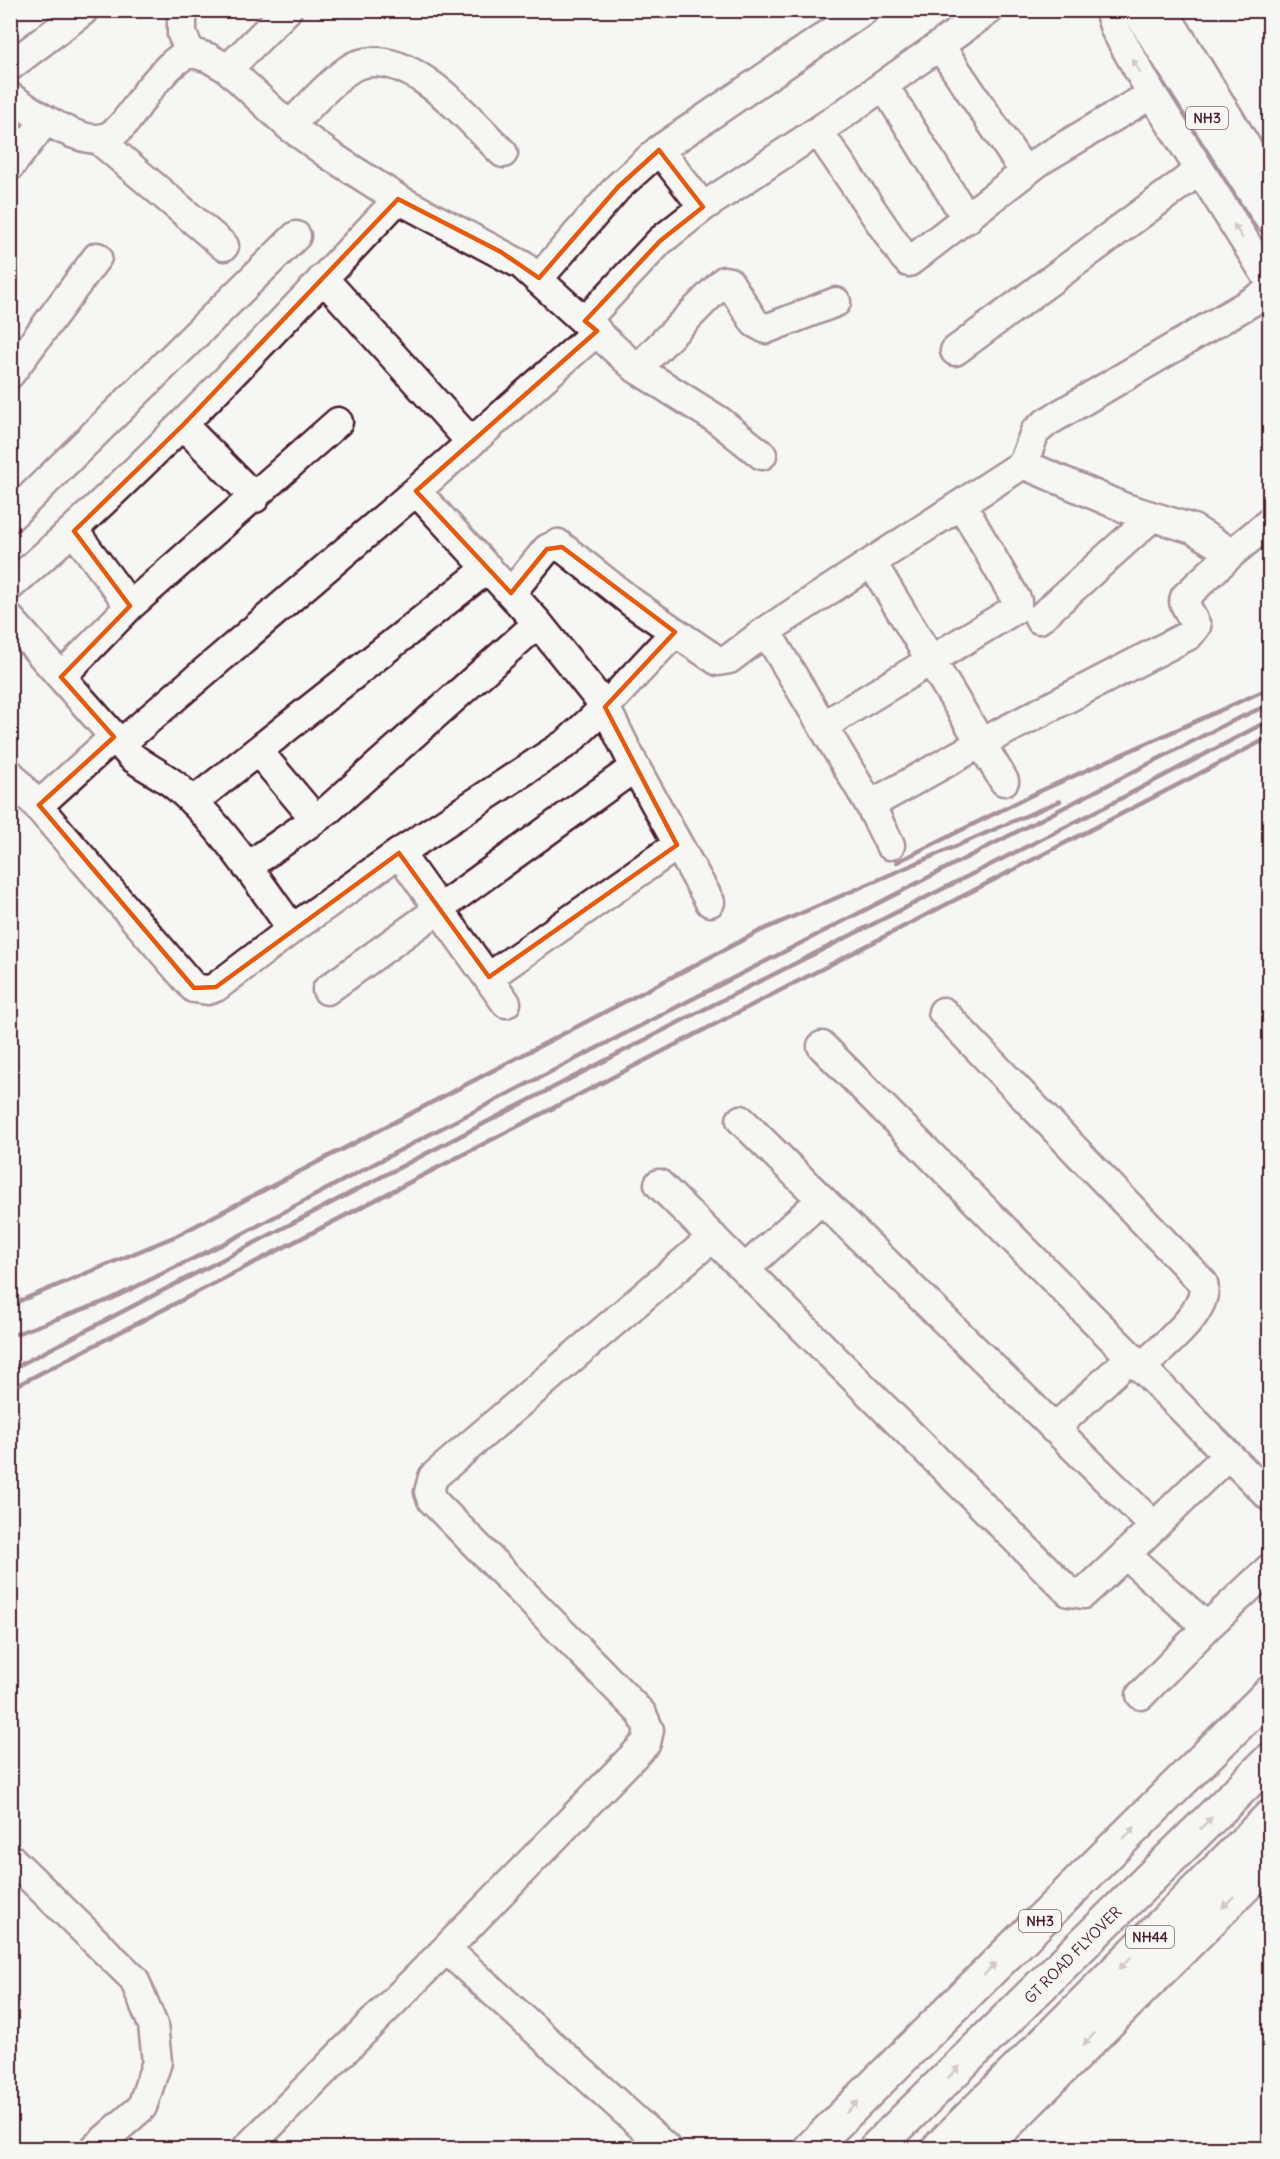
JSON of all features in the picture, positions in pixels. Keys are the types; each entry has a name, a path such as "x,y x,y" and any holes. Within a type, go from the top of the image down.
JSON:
{"highway":[{"name":"NH3","path":"1149,14 1269,216"},
{"name":"NH3","path":"811,2148 1269,1693"},
{"name":"GT ROAD FLYOVER","path":"876,2148 1269,1760"},
{"name":"NH44","path":"939,2148 1269,1817"},
{"path":"982,2148 1269,1861"},
{"path":"868,2148 916,2042"}],"street":[{"path":"182,10 182,34 190,52 209,58 228,69 289,126 398,198 501,252 539,278 637,369 718,420 762,455"},
{"path":"228,69 287,10"},
{"path":"539,278 618,187 659,150 864,10"},
{"path":"39,805 416,491 591,326 660,241 703,207 884,86 989,10"},
{"path":"1109,10 1115,29 1152,94 1269,281"},
{"path":"10,66 83,11"},
{"path":"1149,14 1269,185"},
{"path":"940,46 1024,171"},
{"path":"98,139 115,132 167,68 190,52"},
{"path":"289,126 344,73 356,65 387,63 412,73 438,90 503,153"},
{"path":"884,86 967,219"},
{"path":"818,131 907,261 912,261 1024,171 1058,148 1152,94"},
{"path":"10,97 46,120 71,132 98,139 224,246"},
{"path":"10,166 46,120"},
{"path":"659,150 703,207"},
{"path":"955,351 1200,170"},
{"path":"10,586 74,531 183,426 398,198"},
{"path":"10,517 296,236"},
{"path":"10,374 97,257"},
{"path":"323,278 470,441"},
{"path":"637,369 724,281 729,282 755,323 766,329 836,302"},
{"path":"511,593 547,549 558,544 634,604 713,658 723,662 766,631 1023,464 1035,432 1047,422 1269,291"},
{"path":"61,676 130,606 255,498 338,422"},
{"path":"183,426 255,498"},
{"path":"1023,464 1152,517 1193,529 1232,553"},
{"path":"416,491 538,623 605,707 635,767 710,902"},
{"path":"823,726 1017,608 1017,602 962,505"},
{"path":"1038,619 1152,517"},
{"path":"870,805 981,743 1189,635 1196,626 1184,602 1185,597 1269,522"},
{"path":"74,531 130,606"},
{"path":"872,563 1004,781"},
{"path":"193,802 488,568"},
{"path":"10,619 117,740 146,769 177,787 193,802 248,867 292,929"},
{"path":"248,867 315,819 538,623"},
{"path":"766,631 870,805 890,845"},
{"path":"10,774 194,988 208,990 216,987 292,929 399,853 568,742 605,707 675,632"},
{"path":"258,751 315,819"},
{"path":"327,990 635,767"},
{"path":"489,977 677,845"},
{"path":"399,853 506,1003"},
{"path":"943,1012 1203,1282 1205,1293 1199,1308 1136,1363 1054,1429"},
{"path":"822,1046 1269,1497"},
{"path":"741,1120 1153,1525"},
{"path":"659,1184 1069,1592 1083,1594 1126,1556 1153,1525 1228,1455"},
{"path":"745,1269 821,1200"},
{"path":"247,2148 446,1949 635,1757 646,1743 649,1730 642,1714 432,1500 429,1492 430,1484 433,1477 713,1237"},
{"path":"1126,1556 1207,1627"},
{"path":"1141,1695 1269,1568"},
{"path":"10,1858 134,1979 153,2025 157,2062 142,2107 95,2148"},
{"path":"446,1949 666,2148"}],"highlighted area":[{"path":"659,150 703,207 660,241 585,321 597,331 416,491 511,593 547,549 562,547 675,632 605,707 677,845 489,977 399,853 216,987 194,988 39,805 114,737 61,677 130,606 74,531 183,425 398,199 501,252 539,278 618,187"}],"railway":[{"path":"897,862 1038,792 1270,688"},
{"path":"10,1336 109,1300 233,1239 438,1130 1228,723 1270,704"},
{"path":"10,1370 685,1019 1097,811 1270,720"},
{"path":"10,1389 1270,737"},
{"path":"10,1305 176,1236 760,931 1060,801"}]}
